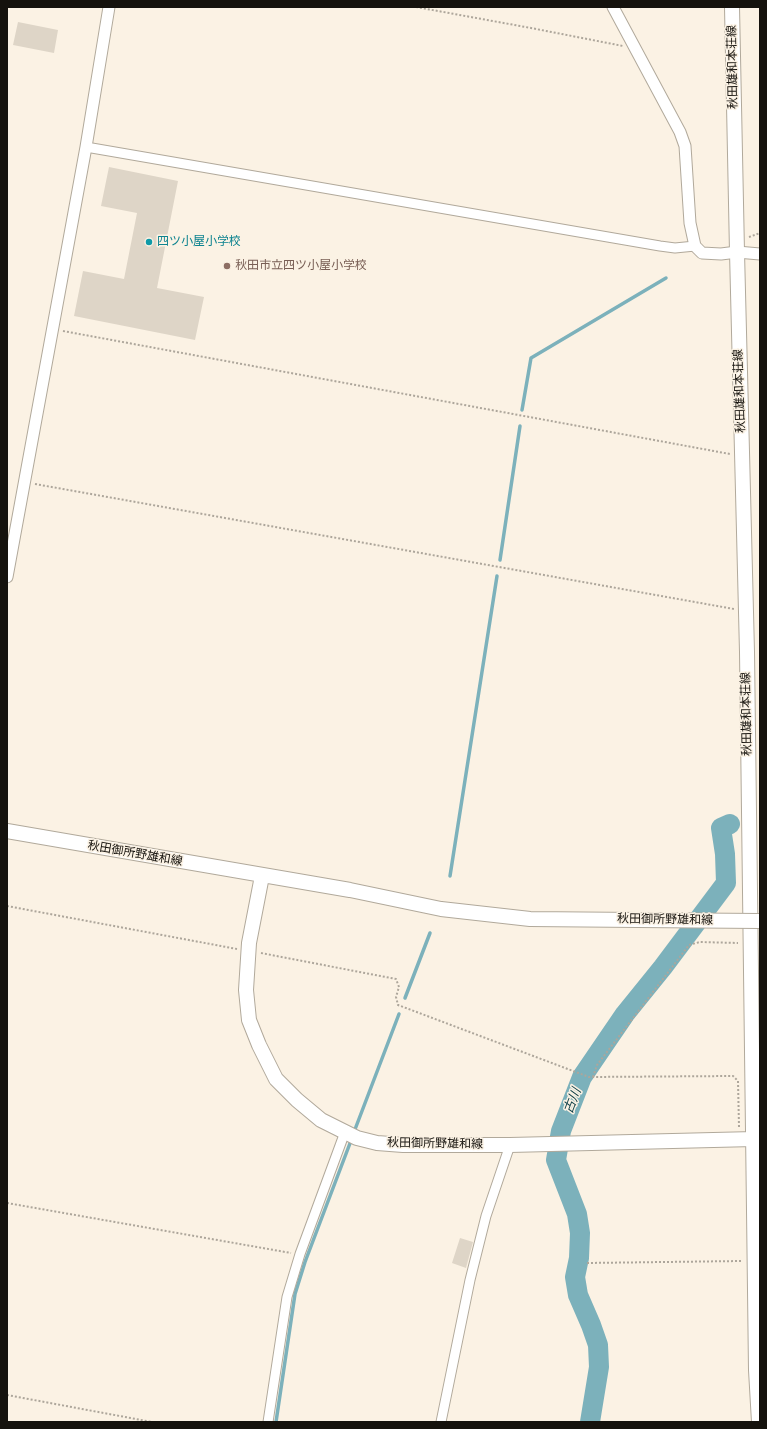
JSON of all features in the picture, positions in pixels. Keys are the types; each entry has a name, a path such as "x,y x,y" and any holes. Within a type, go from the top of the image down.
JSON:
{"main road":[{"name":"秋田雄和本荘線","path":"732,7 746,611 756,1370 759,1422"},
{"name":"秋田御所野雄和線","path":"7,831 350,890 441,909 530,918 760,921"},
{"name":"秋田御所野雄和線","path":"262,876 249,951 246,990 249,1020 259,1045 276,1079 297,1100 322,1120 349,1134 377,1143 403,1145 510,1145 754,1138"}],"street":[{"path":"7,577 86,147 109,7"},
{"path":"612,7 680,132 685,146 690,224 695,246 702,253 721,254 737,252 760,254"},
{"path":"86,147 660,246 675,248 695,246"},
{"path":"268,1422 288,1296 300,1254 349,1134"},
{"path":"441,1422 470,1280 486,1216 510,1145"}],"path":[{"path":"416,7 635,49"},
{"path":"52,329 742,457"},
{"path":"24,482 746,611"},
{"path":"7,906 396,979 400,987 396,997 398,1005 589,1077 733,1076 738,1081 740,1139"},
{"path":"593,1077 598,1065 689,945 700,942 751,943"},
{"path":"7,1203 300,1254"},
{"path":"587,1263 744,1261"},
{"path":"7,1395 152,1422"}],"building":[{"path":"18,22 58,30 54,53 13,45"},
{"name":"四ツ小屋小学校","path":"109,167 178,181 157,288 204,297 195,340 74,316 83,271 124,279 137,213 101,206"},
{"path":"460,1238 473,1242 466,1268 452,1263"}],"waterway":[{"path":"522,410 531,358 666,278"},
{"path":"500,560 520,426"},
{"path":"450,876 497,576"},
{"name":"古川","path":"590,1422 599,1367 598,1345 578,1295 575,1277 579,1258 580,1233 577,1214 556,1160 561,1131 582,1077 625,1014 663,967 726,883 725,854 721,828 730,824"},
{"path":"405,998 430,933"},
{"path":"354,1132 399,1014"},
{"path":"276,1422 295,1294 305,1262 352,1138"}],"place":[{"name":"四ツ小屋小学校","path":"149,242"},
{"name":"秋田市立四ツ小屋小学校","path":"227,266"}]}
